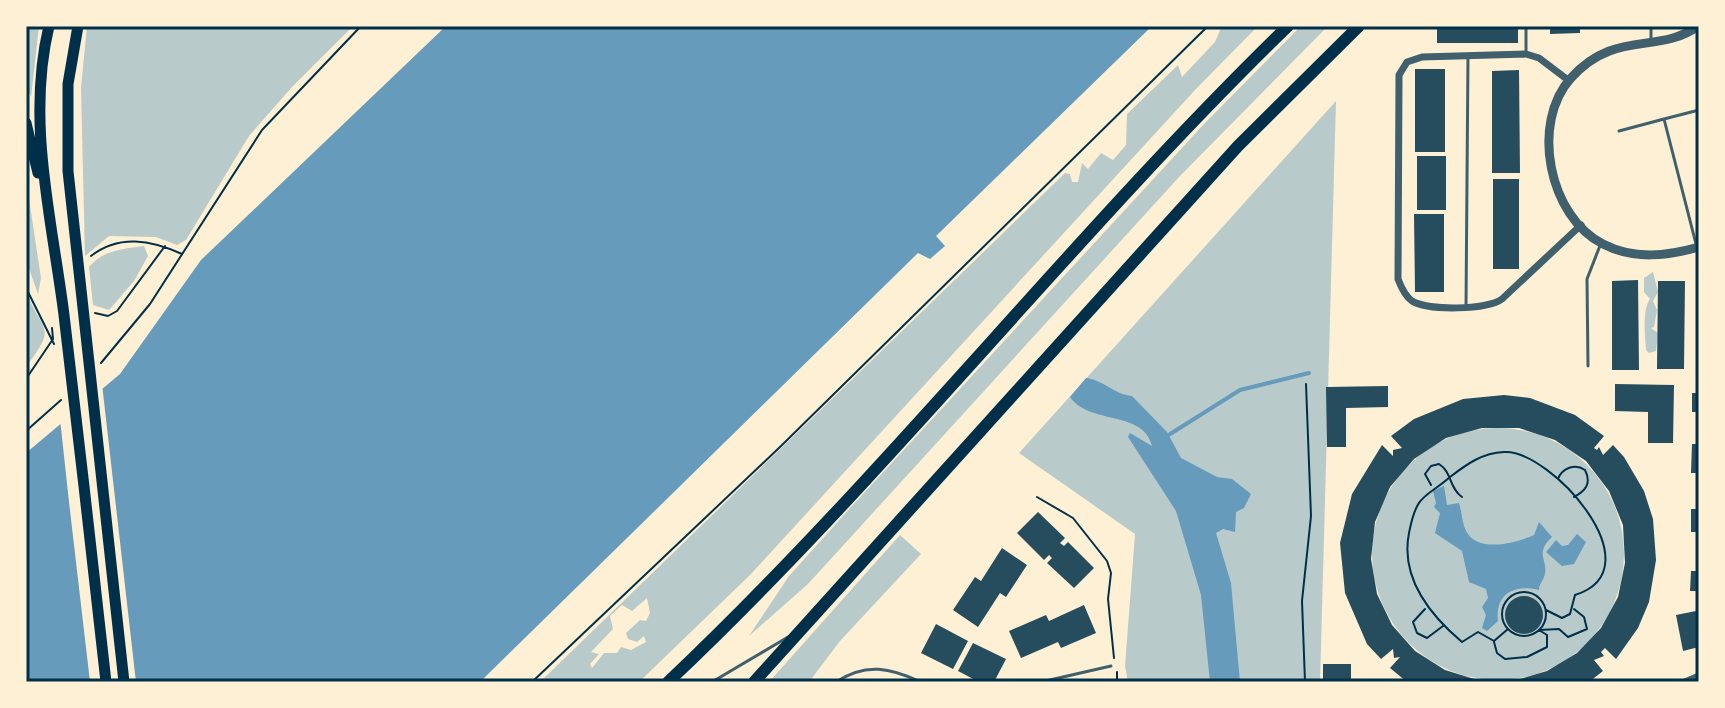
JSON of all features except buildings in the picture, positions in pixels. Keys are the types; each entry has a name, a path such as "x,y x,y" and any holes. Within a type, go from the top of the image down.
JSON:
{"highway":[{"path":"668,682 785,568 1153,166 1288,26"},
{"path":"754,682 1238,146 1359,26"}],"main road":[{"path":"49,26 39,86 39,124 106,682"},
{"path":"78,26 68,84 67,116 77,266 124,682"},
{"path":"26,123 50,220"}],"street":[{"path":"1698,26 1676,37 1607,51 1568,80 1551,114 1551,170 1561,198 1581,225 1601,243 1642,255 1665,255 1698,247"},
{"path":"1568,80 1539,58 1526,54 1414,58 1399,75 1398,279 1413,301 1466,307 1496,303 1581,225"},
{"path":"1685,682 1699,676"}],"lane":[{"path":"1526,26 1526,54"},
{"path":"1651,26 1651,41"},
{"path":"1466,307 1468,55"},
{"path":"1619,131 1699,110"},
{"path":"1664,119 1698,247"},
{"path":"1588,366 1587,279 1601,243"},
{"path":"712,682 798,631"},
{"path":"1041,682 1111,666"},
{"path":"836,682 856,671 886,668 921,682"}],"path":[{"path":"94,369 150,304 262,130 361,26"},
{"path":"532,682 632,583 781,446 1208,26"},
{"path":"77,266 102,248 142,240 182,254"},
{"path":"82,315 95,313 108,316 117,311 165,246"},
{"path":"26,288 55,348"},
{"path":"26,379 53,339"},
{"path":"1305,682 1302,601 1311,516 1306,384"},
{"path":"26,431 63,399"},
{"path":"1508,629 1503,608 1518,593 1532,593 1546,610 1562,618 1574,609 1575,595 1596,581 1604,566 1606,551 1598,528 1558,480 1531,460 1507,451 1479,456 1432,487 1419,504 1408,540 1415,584 1426,608 1462,642 1478,632 1494,641 1501,656 1511,660 1547,647 1547,635 1539,630"},
{"path":"1432,487 1425,474 1431,466 1444,467 1452,488 1462,497"},
{"path":"1558,480 1564,469 1576,466 1585,470 1586,490 1574,497"},
{"path":"1037,497 1073,518 1107,561 1111,573 1109,611 1117,682"},
{"path":"1426,608 1413,622 1417,633 1427,638 1444,624"},
{"path":"1508,629 1522,635 1559,629 1568,637 1576,636 1587,629 1588,622 1574,609"},
{"path":"1539,630 1546,610"},
{"path":"1494,641 1508,629"}],"shaded area":[{"path":"26,26 39,26 31,97 26,84"},
{"path":"87,26 353,26 292,87 249,136 186,240 177,245 156,237 109,236 85,256 81,88"},
{"path":"1222,26 1258,26 1195,90 750,575 639,682 540,682 1065,173 1070,174 1072,182 1078,182 1082,163 1088,169 1101,153 1113,160 1126,145 1127,114 1178,65 1182,77 1215,42","holes":["647,598 650,613 646,621 640,620 626,633 628,639 637,642 644,636 646,642 631,650 621,647 617,653 604,653 592,668 590,664 599,654 591,652 613,629 610,616 622,605 632,611"]},
{"path":"1301,26 1328,26 1180,176 808,584 749,636 789,576 852,506 1205,123"},
{"path":"1336,101 1320,682 1128,682 1125,666 1135,534 1019,453"},
{"path":"26,179 41,278 38,294 26,260"},
{"path":"144,246 148,256 134,281 109,310 93,305 89,267 107,254"},
{"path":"1653,272 1658,292 1653,301 1657,310 1654,327 1651,328 1658,333 1656,351 1649,353 1646,350 1645,323 1650,299 1644,292 1644,278"},
{"path":"26,292 42,324 44,336 26,367"},
{"path":"1486,428 1510,428 1558,442 1596,474 1610,494 1619,517 1624,554 1622,579 1610,614 1578,652 1558,666 1535,675 1510,680 1486,680 1438,666 1400,634 1386,614 1377,591 1372,566 1372,542 1386,494 1418,456 1438,442 1461,433"},
{"path":"900,535 921,554 840,641 809,682 769,682"}],"water":[{"path":"446,26 1152,26 936,236 945,246 930,259 918,253 480,682 26,682 26,453 120,374 201,260"},
{"path":"1086,378 1132,396 1167,432 1181,458 1217,477 1232,479 1251,494 1244,508 1236,512 1235,532 1223,529 1216,533 1231,583 1240,682 1210,682 1201,595 1176,511 1128,437 1130,433 1152,446 1147,435 1128,422 1079,406 1070,397"},
{"path":"1444,486 1447,505 1459,503 1464,527 1474,540 1490,545 1519,540 1534,535 1539,522 1552,537 1544,548 1545,571 1539,590 1522,589 1508,593 1500,604 1498,621 1487,631 1482,628 1486,615 1482,607 1488,598 1486,589 1469,582 1462,551 1435,533 1440,513 1434,507 1433,491"},
{"path":"1577,534 1586,542 1574,564 1562,566 1546,552 1556,540 1562,546 1568,545"}],"pier":[{"path":"102,384 136,682 90,682 69,502 60,419"}],"waterway":[{"path":"1167,436 1240,390 1309,373"}]}
